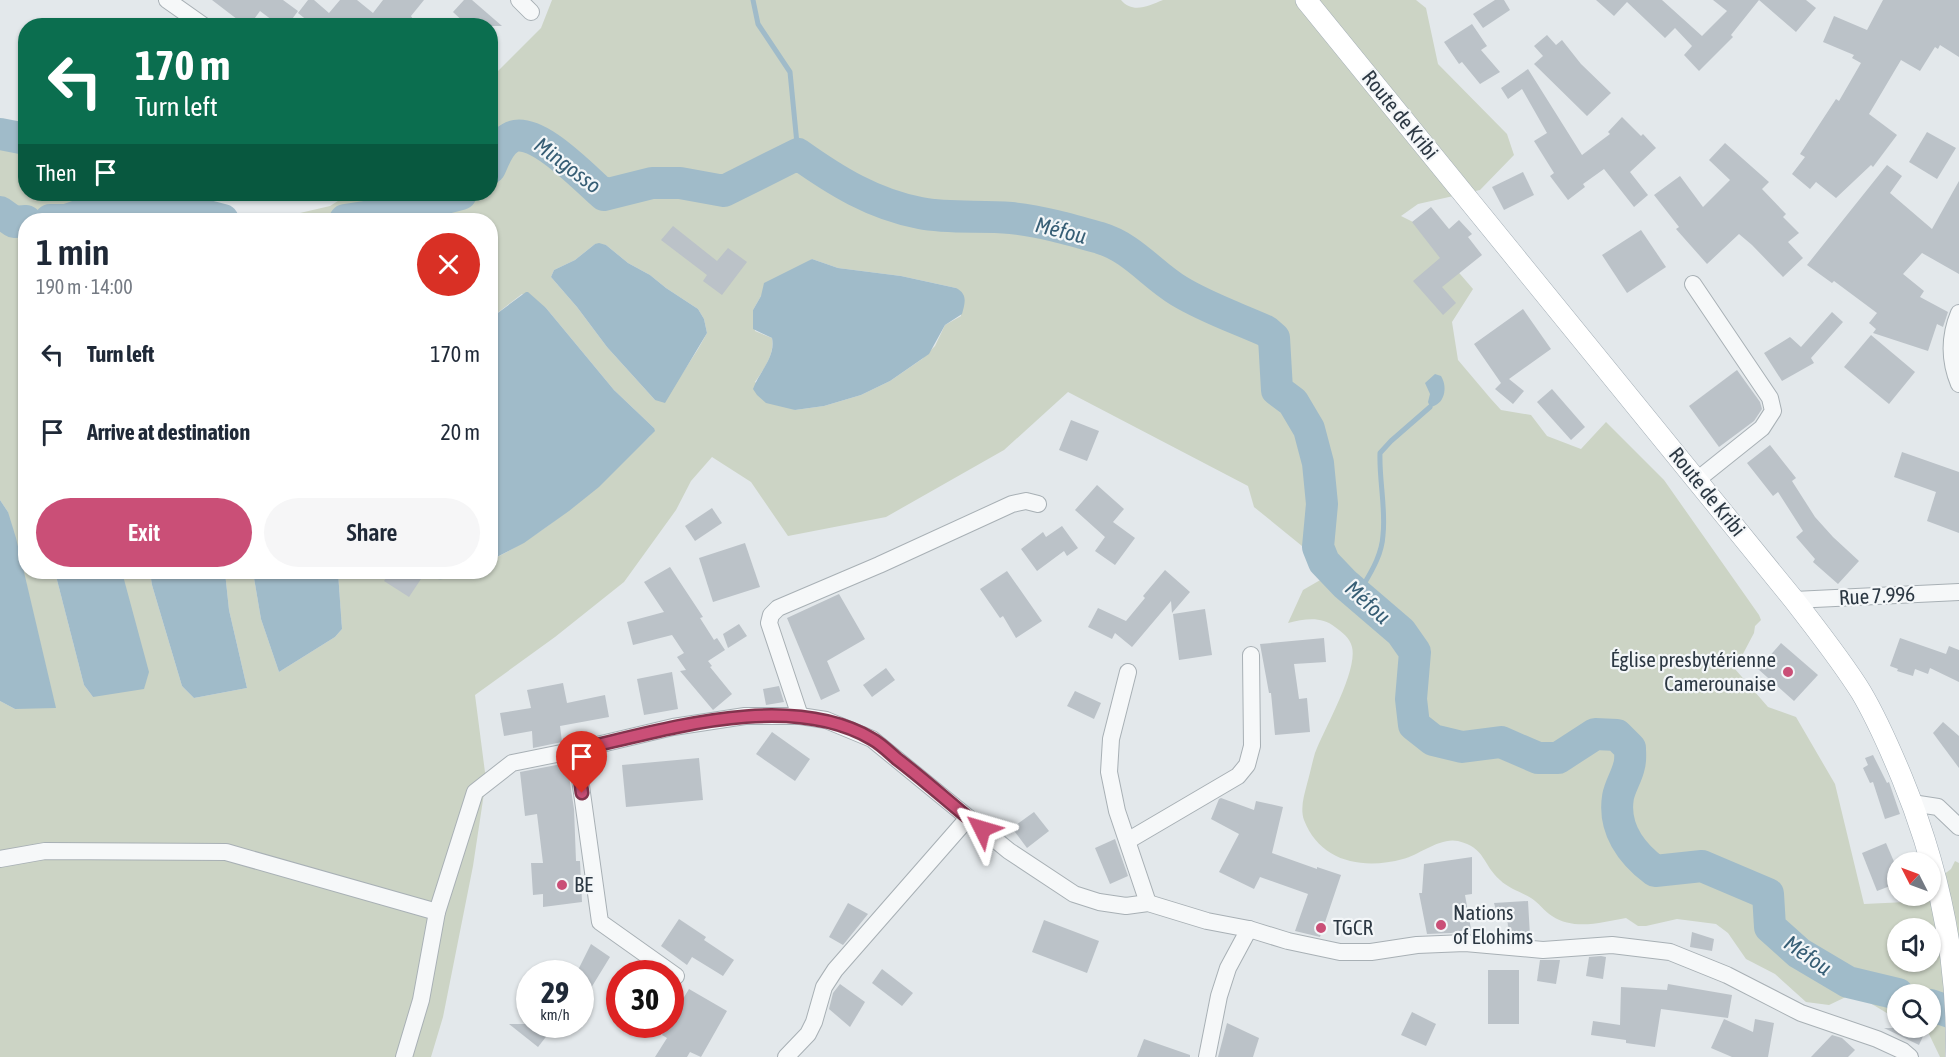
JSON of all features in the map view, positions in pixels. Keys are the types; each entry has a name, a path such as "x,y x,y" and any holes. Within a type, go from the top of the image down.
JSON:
{"main road":[{"name":"Route de Kribi","path":"1306,0 1794,600 1831,648 1862,694 1890,748 1933,862 1950,944 1956,1048"}],"street":[{"path":"167,0 193,18"},
{"path":"1694,284 1770,398 1773,411 1762,428 1697,480"},
{"path":"1959,313 1953,326 1951,340 1952,358 1959,384"},
{"path":"800,716 769,623 771,615 778,608 1012,504 1026,501 1038,504"},
{"name":"Rue 7.996","path":"1794,600 1959,592"},
{"path":"1129,840 1238,776 1247,765 1252,746 1251,655"},
{"path":"1128,672 1111,739 1109,772 1118,811 1148,903"},
{"path":"404,1057 421,1000 437,912 475,792 512,763 673,727 745,716 800,716 826,720 872,739 1009,851 1074,894 1099,902 1126,906 1148,903 1207,921 1340,952 1371,952 1417,945 1465,943 1542,950 1612,945 1670,952 1727,975 1801,1013 1877,1039 1903,1051 1910,1057"},
{"path":"576,750 600,921 654,960"},
{"path":"1912,803 1938,807 1959,827"},
{"path":"786,1057 808,1034 814,1022 824,987 835,970 968,818"},
{"path":"0,859 45,851 226,852 437,912"},
{"path":"1207,1057 1219,996 1228,968 1249,929"}],"green space":[{"path":"552,0 1121,0 1131,7 1141,8 1163,0 1416,0 1426,8 1438,64 1507,134 1514,155 1480,190 1418,204 1401,216 1417,224 1473,289 1452,322 1458,360 1501,410 1531,415 1547,436 1581,449 1606,422 1664,480 1759,615 1761,620 1755,626 1754,633 1735,669 1768,707 1796,717 1835,784 1864,904 1941,906 1941,876 1951,869 1955,861 1959,863 1959,1057 1940,1057 1931,1038 1941,1038 1941,984 1887,984 1887,1013 1857,995 1850,995 1829,1005 1806,1002 1775,974 1746,959 1728,933 1716,924 1677,919 1638,926 1626,918 1589,924 1561,921 1531,898 1503,883 1479,852 1458,841 1451,840 1437,844 1409,857 1388,862 1358,863 1332,854 1311,834 1302,811 1315,753 1350,670 1353,657 1352,647 1343,633 1324,621 1307,620 1288,623 1303,590 1322,579 1302,546 1254,507 1248,486 1068,392 1004,450 886,517 788,536 751,482 712,457 691,481 676,510 624,582 555,637 475,695 486,780 473,866 443,1017 431,1057 0,1057 0,701 15,709 8,512 0,500 0,127 18,131 18,201 197,201 209,211 225,213 18,213 18,579 57,579 84,685 93,697 126,592 123,579 151,579 182,686 194,698 247,688 229,610 226,579 254,579 261,619 279,672 335,637 342,629 338,579 498,579 498,556 556,520 650,436 654,428 614,390 546,308 522,294 498,313 498,213 300,213 330,206 338,201 498,201 498,71 541,28","holes":["595,244 606,245 628,263 650,275 698,309 704,319 707,333 698,349 680,377 655,400 607,347 551,277 554,270 575,260","812,259 838,268 901,276 956,288 961,316 945,325 935,346 922,359 890,381 861,395 824,406 795,410 755,382 768,361 772,350 772,338 755,331 753,310 761,296"]}],"water":[{"path":"599,243 606,245 628,263 650,275 698,309 704,319 707,333 665,403 655,400 607,347 551,277 554,270 575,260"},
{"path":"812,259 838,268 901,276 956,288 964,296 962,314 945,325 929,354 890,381 861,395 824,406 795,410 766,403 753,389 772,352 773,345 772,338 753,329 753,310 761,296 764,283"},
{"path":"528,292 546,308 614,390 655,431 599,487 569,511 524,543 498,556 498,313"},
{"path":"1435,374 1441,376 1445,390 1439,403 1430,407 1428,402 1430,394 1425,383"},
{"path":"0,500 8,512 16,538 18,579 26,579 56,708 15,709 0,701"},
{"path":"57,579 124,579 149,672 144,689 93,697 84,685"},
{"path":"151,579 226,579 229,610 247,688 194,698 182,686"},
{"path":"254,579 338,579 342,629 335,637 279,672 261,619"}],"building":[{"path":"212,0 283,0 298,11 293,18 269,18 260,11 255,18 236,18"},
{"path":"308,0 314,0 329,13 340,0 357,0 373,13 383,0 424,0 411,16 412,18 304,18 298,13"},
{"path":"464,0 472,0 493,18 459,18 453,12"},
{"path":"1495,0 1504,0 1510,10 1483,28 1473,14"},
{"path":"1596,0 1662,0 1702,36 1727,11 1713,0 1759,0 1731,35 1733,37 1699,71 1684,55 1692,46 1675,28 1665,38 1627,2 1614,16"},
{"path":"1759,0 1806,0 1816,8 1796,32"},
{"path":"1883,0 1959,0 1959,57 1940,45 1938,49 1935,47 1920,71 1901,60 1869,114 1897,135 1873,167 1871,165 1836,198 1816,182 1810,189 1792,174 1805,157 1800,154 1836,99 1839,101 1861,63 1852,58 1854,55 1823,42 1834,16 1867,30"},
{"path":"1472,24 1487,46 1481,50 1500,72 1480,84 1462,62 1459,64 1444,42"},
{"path":"1547,35 1556,45 1562,40 1581,64 1611,93 1587,116 1534,64 1543,56 1534,46"},
{"path":"1528,69 1582,155 1610,134 1608,132 1622,117 1656,148 1630,172 1648,195 1634,207 1604,169 1583,184 1585,187 1568,200 1550,176 1554,173 1534,141 1547,133 1522,89 1508,99 1501,88"},
{"path":"1927,132 1956,148 1937,179 1909,162"},
{"path":"1725,143 1769,182 1762,189 1786,214 1783,217 1799,233 1788,242 1803,258 1783,277 1739,234 1707,264 1676,229 1679,227 1654,195 1680,176 1703,207 1730,180 1709,160"},
{"path":"1887,165 1902,176 1890,193 1932,229 1959,181 1959,274 1922,253 1903,274 1924,291 1920,297 1948,312 1943,327 1937,324 1928,351 1873,333 1876,329 1869,323 1877,313 1834,281 1832,283 1807,265"},
{"path":"1523,172 1534,195 1504,210 1492,187"},
{"path":"1431,207 1449,229 1459,220 1472,234 1468,237 1482,255 1442,287 1456,303 1443,315 1413,281 1440,258 1412,222"},
{"path":"673,226 717,261 728,248 747,262 722,295 703,281 707,275 661,240"},
{"path":"1641,230 1666,267 1627,293 1602,255"},
{"path":"1523,309 1551,349 1509,379 1524,391 1513,404 1495,389 1501,383 1474,344"},
{"path":"1832,312 1843,322 1811,358 1814,363 1782,381 1764,353 1790,337 1801,347"},
{"path":"1871,335 1915,372 1889,404 1844,367"},
{"path":"1737,370 1760,402 1762,409 1754,421 1719,447 1689,406"},
{"path":"1552,389 1585,427 1571,440 1537,402"},
{"path":"1071,420 1099,431 1087,461 1059,450"},
{"path":"1770,445 1796,478 1792,481 1815,517 1859,561 1838,584 1813,562 1815,559 1796,537 1803,531 1778,492 1773,496 1747,463"},
{"path":"1902,452 1959,472 1959,533 1927,521 1936,492 1894,477"},
{"path":"1097,485 1124,509 1113,522 1135,538 1115,565 1095,551 1105,537 1075,510"},
{"path":"712,508 722,523 695,541 685,526"},
{"path":"1062,526 1078,548 1067,556 1064,551 1037,571 1021,549 1043,532 1046,537"},
{"path":"745,543 760,587 713,602 699,558"},
{"path":"670,567 703,617 700,618 714,640 717,638 725,650 708,661 712,666 710,667 732,694 713,710 680,671 686,670 677,657 684,653 672,635 633,645 627,622 664,612 644,582"},
{"path":"1165,570 1190,592 1172,613 1171,601 1132,647 1115,633 1112,639 1088,627 1098,608 1126,621"},
{"path":"1007,571 1042,621 1016,638 1003,616 1000,618 980,589"},
{"path":"385,579 421,579 409,597 384,581"},
{"path":"839,594 865,639 827,661 840,691 821,700 787,618"},
{"path":"1205,609 1212,655 1179,660 1173,614"},
{"path":"739,624 747,636 728,648 723,634"},
{"path":"1324,638 1326,662 1294,664 1299,699 1307,698 1310,732 1275,735 1271,693 1269,693 1260,644"},
{"path":"1900,638 1946,654 1949,646 1959,650 1959,682 1930,668 1928,674 1915,669 1913,676 1890,666"},
{"name":"Église presbytérienne Camerounaise","path":"1781,643 1818,675 1794,701 1758,669"},
{"path":"886,668 895,680 872,697 863,685"},
{"path":"672,672 678,709 644,715 637,679"},
{"path":"563,683 567,703 605,695 609,717 560,726 562,742 533,748 532,731 504,736 500,713 531,708 527,690"},
{"path":"779,686 784,702 766,705 763,689"},
{"path":"1075,691 1101,703 1094,719 1067,706"},
{"path":"1943,722 1959,736 1959,768 1933,733"},
{"path":"772,732 810,759 795,781 756,754"},
{"path":"1873,755 1887,783 1889,782 1900,814 1885,819 1873,782 1870,783 1863,768 1868,765 1865,758"},
{"path":"699,758 703,800 626,807 622,765"},
{"path":"567,763 574,809 576,861 580,861 582,902 543,907 543,894 533,895 531,863 543,863 537,814 525,816 520,772"},
{"path":"1221,798 1254,810 1256,801 1283,807 1272,853 1341,875 1320,937 1295,931 1308,894 1260,877 1254,889 1219,872 1239,834 1211,819"},
{"path":"1034,812 1049,831 1027,848 1012,828"},
{"path":"1115,839 1128,876 1110,884 1095,848"},
{"path":"1886,843 1890,852 1887,852 1887,887 1877,891 1862,853"},
{"path":"1472,857 1472,894 1465,895 1471,929 1427,934 1419,893 1422,893 1424,864"},
{"path":"1528,901 1530,936 1509,936 1507,917 1498,918 1494,903"},
{"path":"848,903 868,914 843,945 829,937"},
{"path":"679,919 706,937 704,940 734,960 723,976 692,957 687,965 684,960 680,960 661,946"},
{"path":"1044,920 1099,941 1087,973 1032,952"},
{"path":"1692,932 1714,939 1712,951 1690,947"},
{"path":"591,944 610,957 606,960 594,983 594,960 583,960"},
{"path":"1589,957 1606,957 1603,979 1586,976"},
{"path":"1540,960 1560,960 1556,984 1537,981"},
{"path":"882,969 913,993 902,1006 872,983"},
{"path":"1488,970 1519,970 1519,1024 1488,1024"},
{"path":"840,984 865,1002 850,1027 829,1009 833,993"},
{"path":"1668,984 1732,995 1728,1018 1661,1009 1655,1047 1591,1035 1593,1021 1620,1025 1621,987 1667,990"},
{"path":"689,989 727,1011 701,1057 690,1052 687,1057 655,1057 667,1038 684,1038 684,997"},
{"path":"1412,1012 1436,1024 1426,1046 1401,1035"},
{"path":"1724,1019 1753,1032 1755,1019 1774,1023 1768,1057 1732,1057 1711,1048"},
{"path":"1227,1023 1259,1038 1253,1057 1218,1057"},
{"path":"1832,1035 1842,1038 1855,1050 1848,1057 1811,1057"},
{"path":"527,1038 545,1038 538,1047"},
{"path":"1905,1038 1922,1038 1919,1045"},
{"path":"1144,1039 1190,1055 1190,1057 1137,1057"}],"waterway":[{"path":"753,0 758,24 790,72 798,154"},
{"path":"0,134 18,137"},
{"name":"Méfou","path":"498,151 510,138 520,136 532,138 546,145 573,166 604,195 652,183 680,183 724,191 798,154 856,190 903,209 943,216 1022,219 1112,242 1190,297 1266,331 1274,338 1277,390 1293,402 1309,429 1318,463 1322,504 1318,547 1324,562 1345,584 1401,632 1415,652 1411,699 1414,725 1433,740 1462,747 1501,742 1538,758 1558,758 1595,734 1617,735 1630,748 1630,764 1618,797 1618,819 1631,848 1646,864 1655,871 1702,866 1768,894 1770,927 1799,953 1848,982 1887,991"},
{"name":"Mingosso","path":"388,213 434,201"},
{"name":"Mingosso","path":"86,213 149,204 196,213"},
{"name":"Mingosso","path":"0,212 14,222 18,222"},
{"path":"1364,584 1376,561 1382,542 1384,515 1380,453 1430,407"},
{"name":"Méfou","path":"1941,1009 1959,1015"}],"place":[{"name":"Église presbytérienne Camerounaise","path":"1788,672"},
{"name":"BE","path":"562,885"},
{"name":"Nations of Elohims","path":"1441,925"},
{"name":"TGCR","path":"1321,928"}],"route":[{"path":"582,793 576,750 673,727 745,716 800,716 826,720 872,739 982,829"}]}
